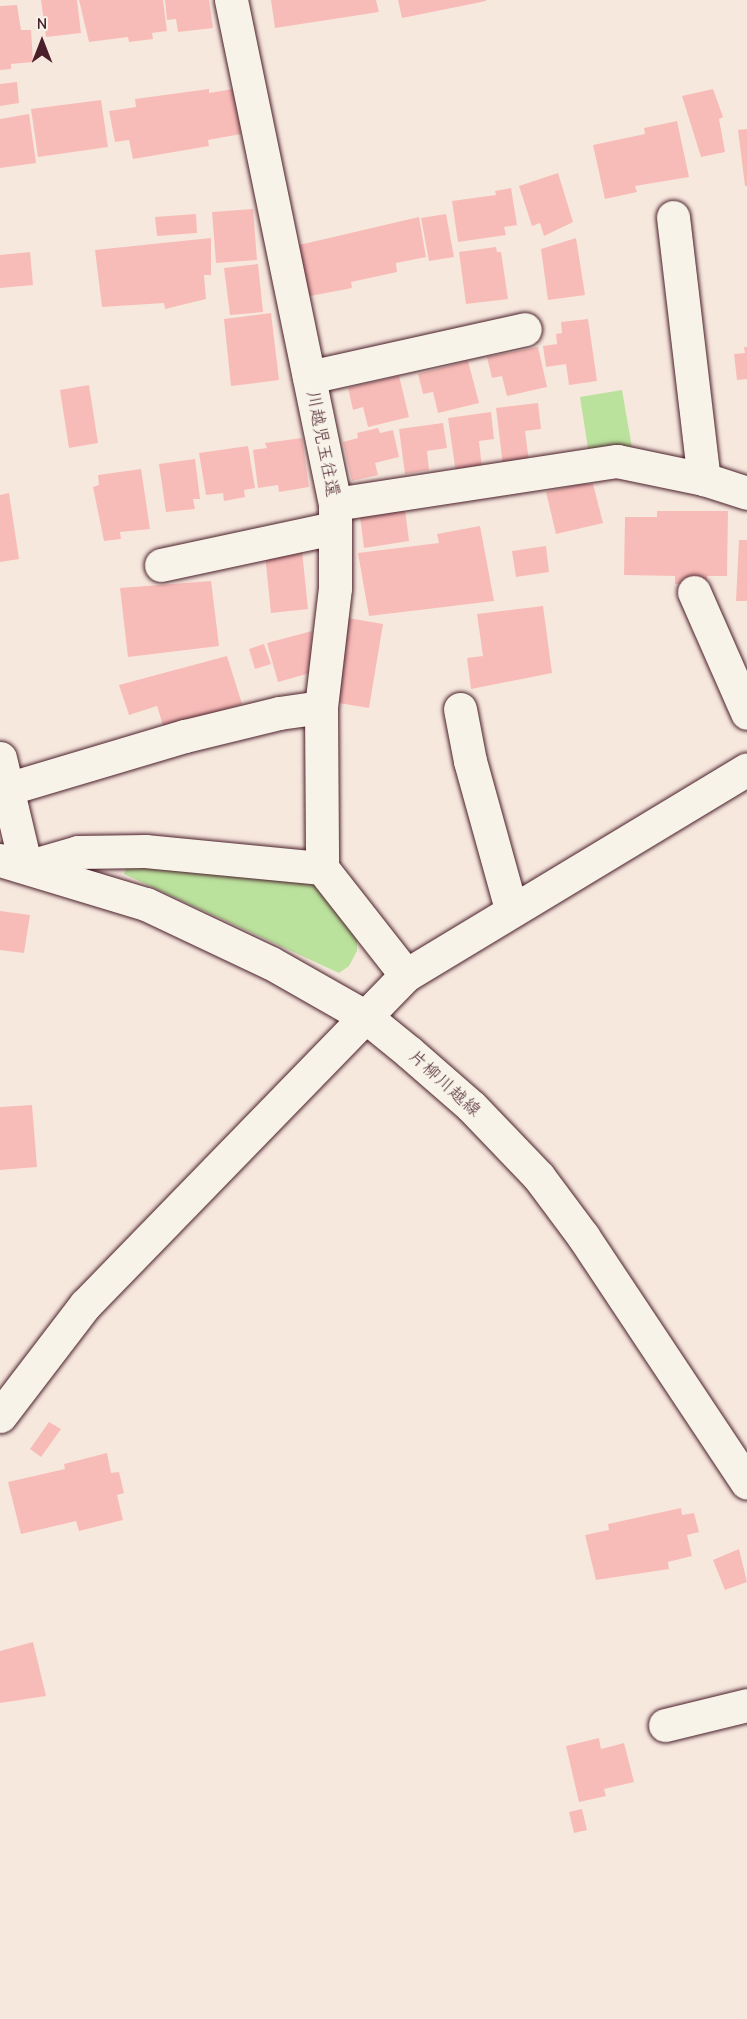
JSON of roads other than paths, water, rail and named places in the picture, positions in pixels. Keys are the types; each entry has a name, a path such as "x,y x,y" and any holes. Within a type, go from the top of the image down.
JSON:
{"street":[{"name":"川越児玉往還","path":"231,0 309,377 334,516 335,588 321,707 322,868"},
{"path":"673,217 704,479"},
{"path":"309,377 525,329"},
{"path":"161,566 334,516 617,461 704,479 747,493"},
{"path":"694,592 747,713"},
{"path":"321,707 279,712 3,779 13,863 78,852 145,851 322,868 406,975"},
{"path":"460,709 470,761 511,909"},
{"path":"0,1416 86,1305 406,975 511,909 747,769"},
{"name":"片柳川越線","path":"13,863 146,904 271,963 366,1017 471,1107 539,1176 583,1236 747,1483"},
{"path":"665,1725 747,1705"}]}
